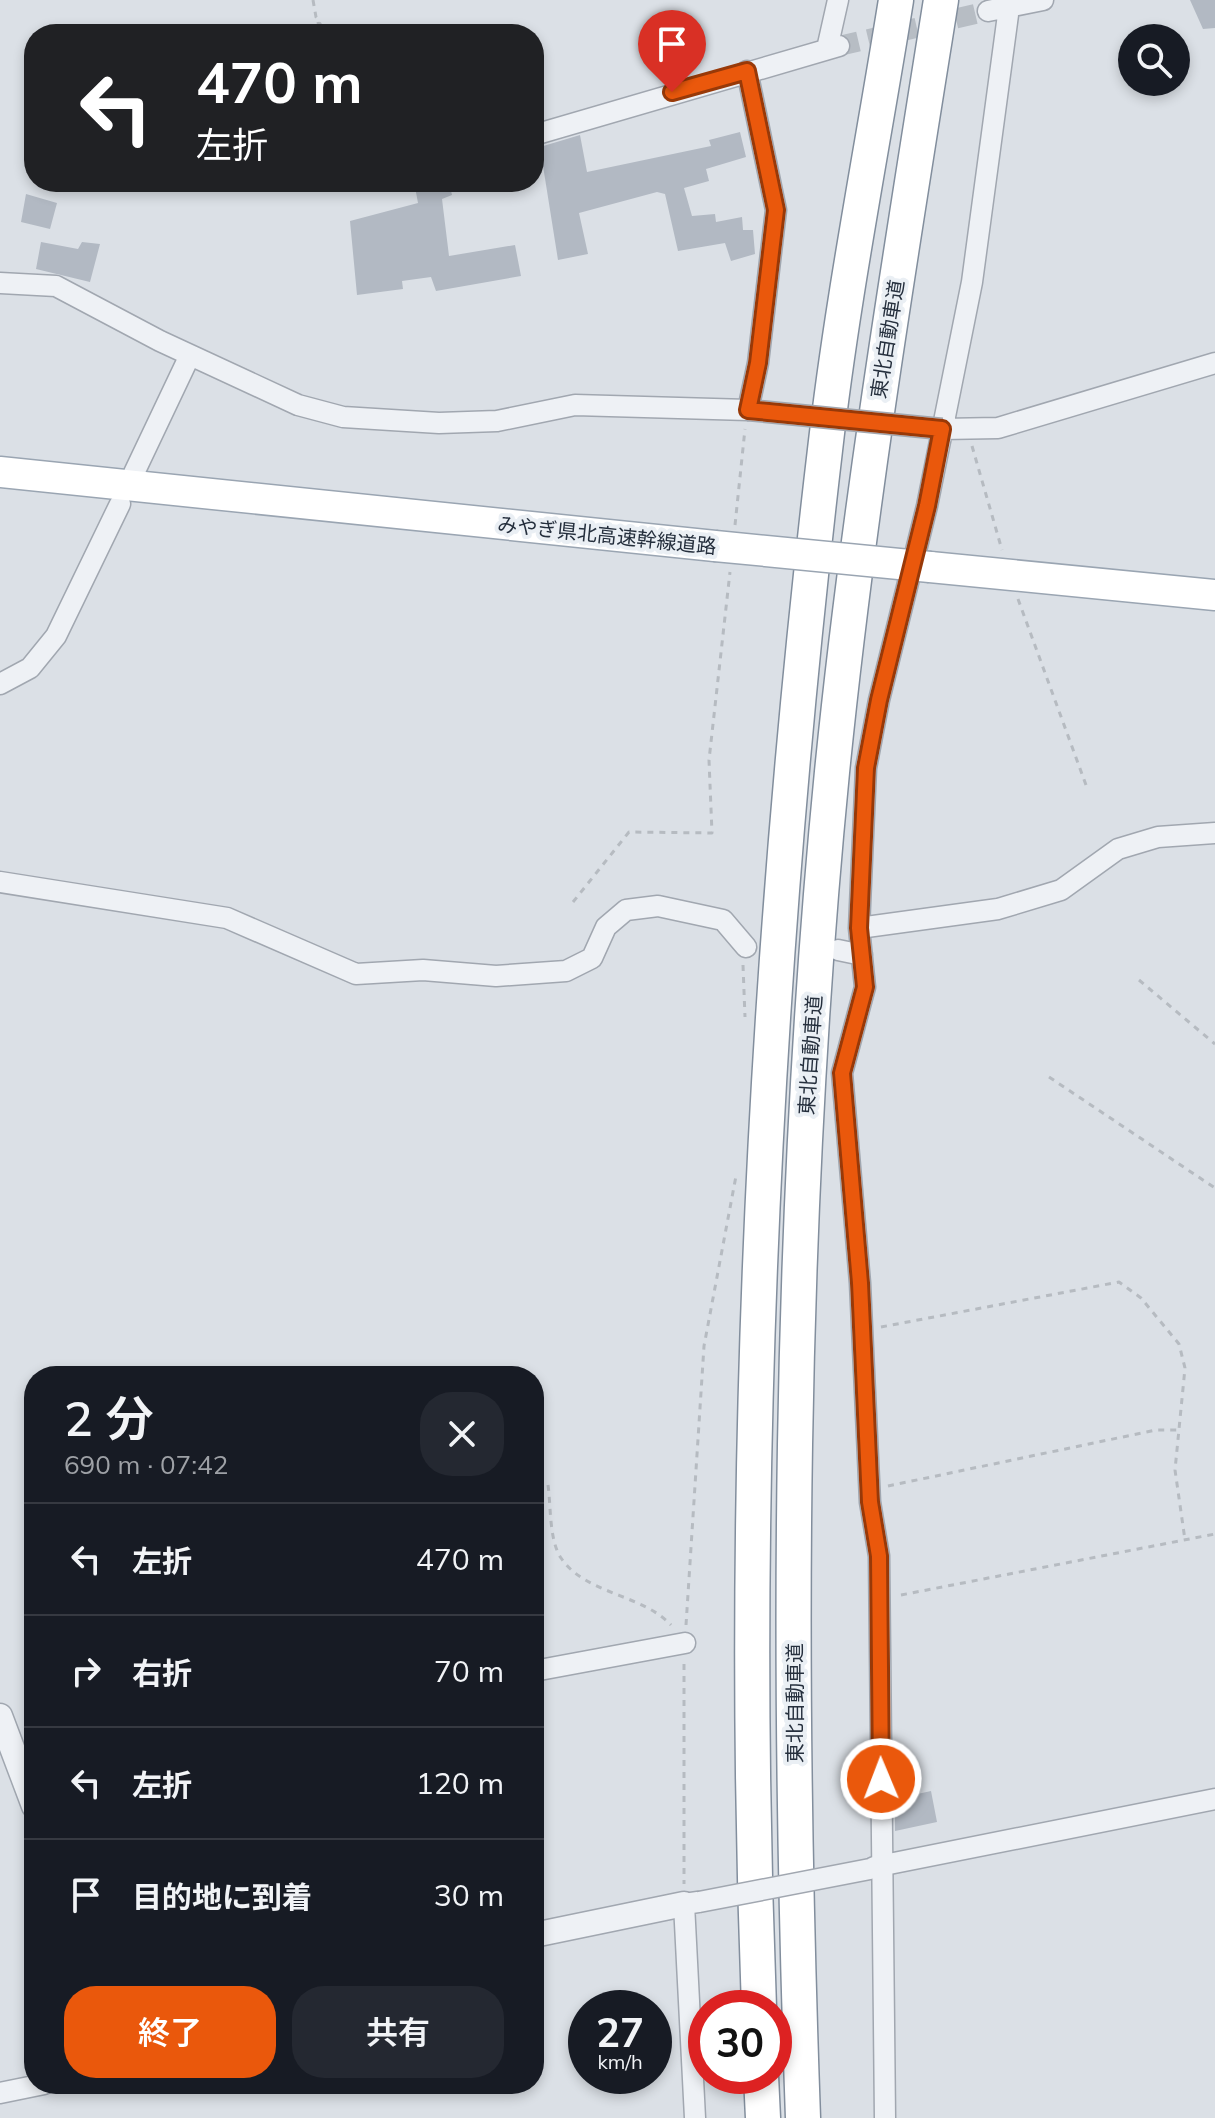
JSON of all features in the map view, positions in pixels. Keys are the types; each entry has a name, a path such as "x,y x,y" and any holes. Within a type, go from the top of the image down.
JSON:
{"highway":[{"name":"東北自動車道","path":"758,1990 753,1860 753,1501 766,1121 791,771 825,444 896,0"},
{"name":"東北自動車道","path":"803,2118 794,1856 793,1501 805,1130 832,774 869,449 941,0"},
{"path":"762,2094 763,2118"}],"main road":[{"name":"みやぎ県北高速幹線道路","path":"0,472 725,536 930,567 1215,595"}],"street":[{"path":"544,132 833,48 838,0"},
{"path":"988,11 1010,3 1043,0"},
{"path":"885,2118 877,1867 879,1556 870,1490 862,1330 842,1073 865,987 859,928 866,768 879,700 927,506 972,282 1010,3"},
{"path":"747,71 776,210 758,363 748,410"},
{"path":"0,283 56,286 190,355 298,405 343,417 439,423 497,421 575,405 748,410 968,431 998,428 1215,363"},
{"path":"134,473 190,355"},
{"path":"0,684 30,668 56,636 120,504"},
{"path":"859,928 998,909 1061,890 1118,849 1158,837 1215,833"},
{"path":"0,882 227,918 356,974 423,970 496,976 566,971 592,958 606,927 626,910 658,906 723,920 746,947"},
{"path":"838,950 862,955"},
{"path":"544,1669 685,1643"},
{"path":"0,1716 24,1770"},
{"path":"544,1933 1215,1799"},
{"path":"692,1903 695,2118"},
{"path":"0,2093 24,2088"}],"path":[{"path":"314,0 318,24"},
{"path":"314,0 320,24"},
{"path":"725,536 748,410"},
{"path":"968,431 1002,552"},
{"path":"573,902 629,832 712,833 709,760 730,573"},
{"path":"1018,599 1086,785"},
{"path":"745,1019 746,947"},
{"path":"1139,980 1215,1044"},
{"path":"1049,1077 1215,1188"},
{"path":"692,1903 685,1643 704,1346 737,1169"},
{"path":"862,1330 1119,1282 1166,1324 1179,1344 1185,1368 1175,1470 1185,1540"},
{"path":"870,1490 1156,1430 1178,1430"},
{"path":"548,1485 561,1557 587,1580 668,1622 685,1643"},
{"path":"879,1600 1215,1534"}],"building":[{"path":"1190,0 1215,0 1215,28 1203,29"},
{"path":"740,132 746,157 706,169 709,181 684,188 692,216 715,214 716,222 742,217 743,230 753,230 755,254 731,261 725,243 678,251 665,194 657,192 579,213 588,254 558,260 544,172 544,146 580,135 587,172 711,146 709,140"},
{"path":"416,192 451,192 452,195 442,199 449,256 515,245 521,276 436,291 431,277 402,281 403,289 357,295 350,221 418,203"},
{"path":"26,194 57,203 50,229 21,222"},
{"path":"41,242 78,249 82,242 100,244 90,282 36,269"},
{"path":"931,1791 937,1822 895,1831 895,1799"}],"tunnel":[{"path":"839,46 988,11"}],"route":[{"path":"672,92 747,71 776,210 758,363 748,410 942,429 866,768 866,826 859,928 865,987 842,1073 860,1283 870,1502 879,1556 881,1779"}]}
